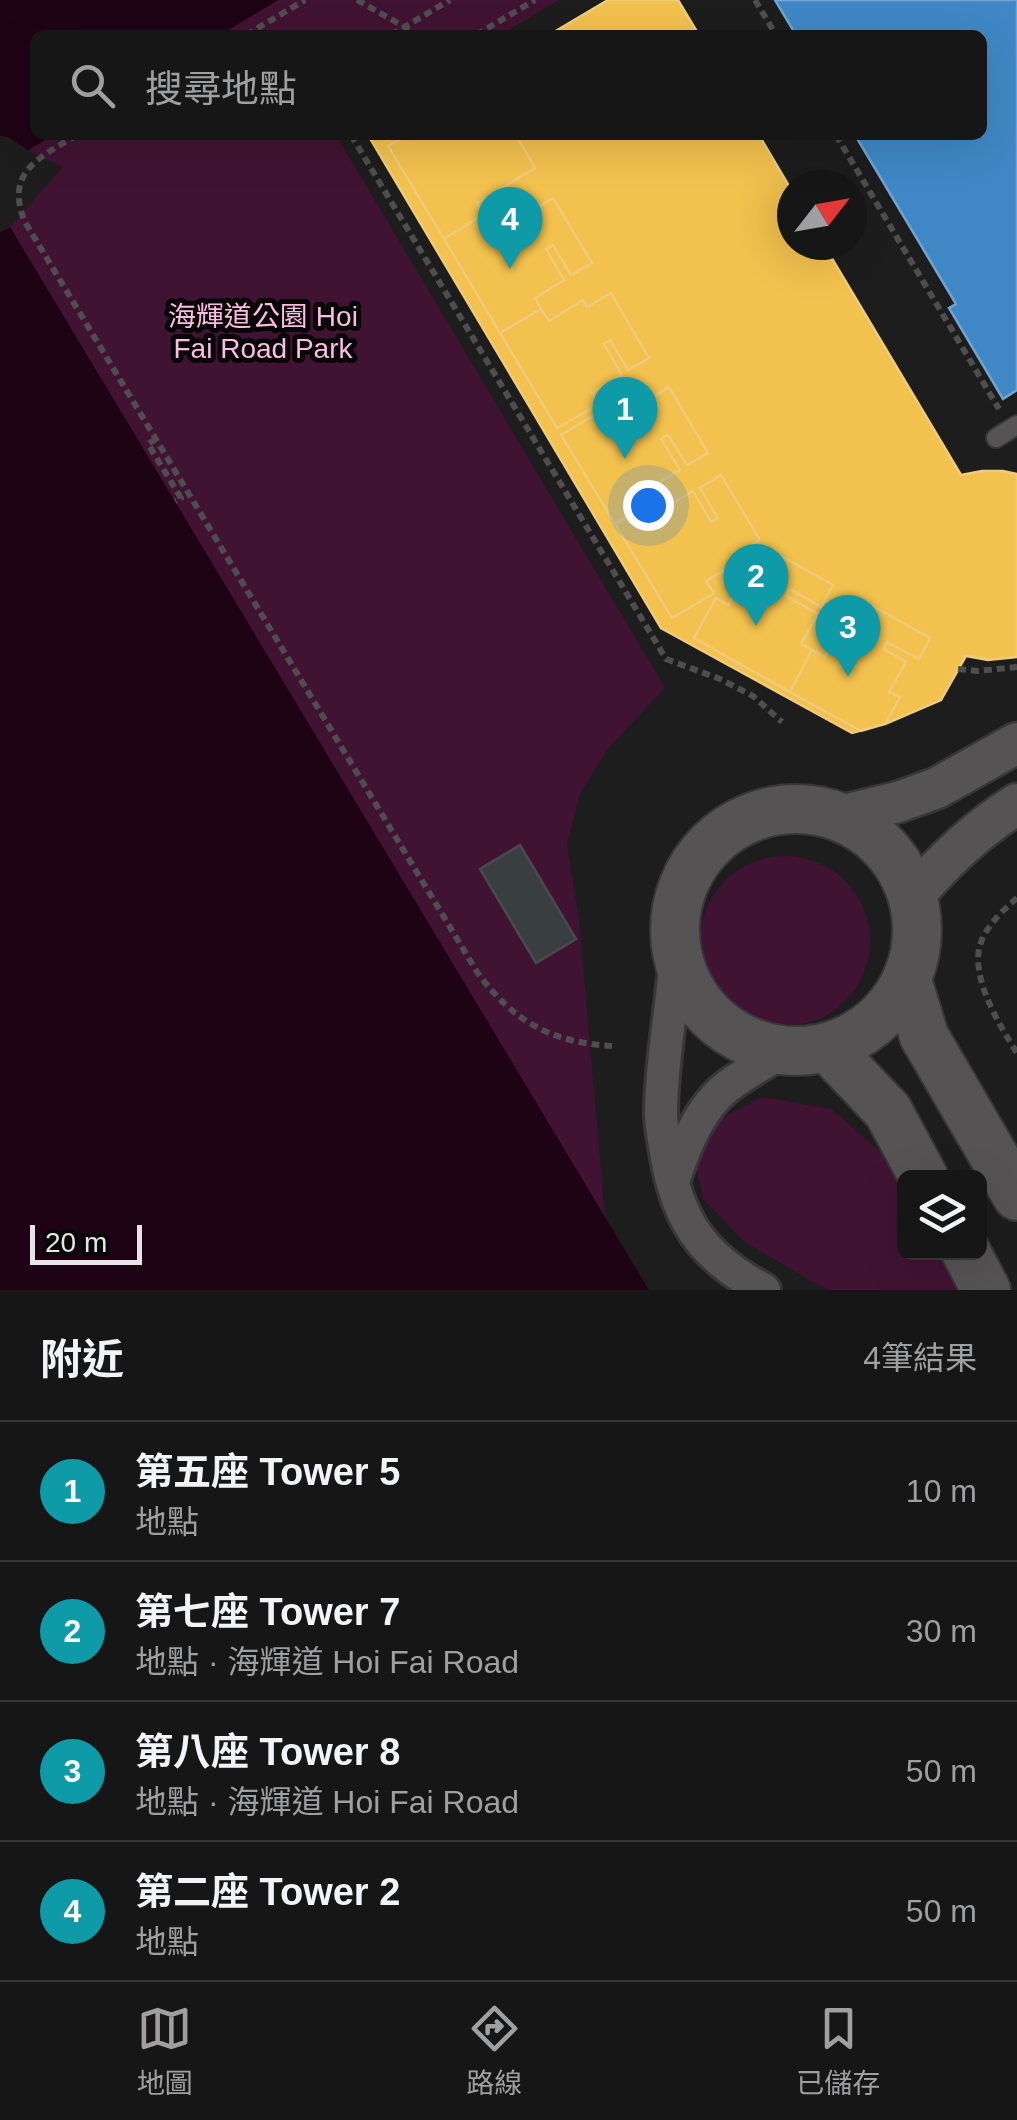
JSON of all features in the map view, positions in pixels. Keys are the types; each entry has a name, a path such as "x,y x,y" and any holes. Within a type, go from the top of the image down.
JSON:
{"main road":[{"path":"775,809 818,810 840,816 886,848 913,897 918,925 916,953 907,980 883,1016 859,1035 806,1050 746,1042 715,1021 691,991 676,952 675,913 680,891 701,853 734,824 775,809"},
{"path":"907,980 924,1036 1017,1196"},
{"path":"806,1050 888,1112 920,1170"},
{"path":"970,1260 986,1290"}],"street":[{"path":"840,816 937,788 1017,744"},
{"path":"913,897 966,839 1017,804"},
{"path":"676,952 660,1116 672,1186 690,1226 704,1245 736,1274 764,1290"},
{"path":"672,1186 683,1151 703,1114 726,1088 806,1050"}],"path":[{"path":"254,30 305,0"},
{"path":"356,0 409,30"},
{"path":"399,30 450,0"},
{"path":"484,30 534,0"},
{"path":"755,0 773,30"},
{"path":"68,140 41,156 22,177 18,207 24,222 477,972 510,1010 531,1025 557,1037 612,1046"},
{"path":"354,140 666,659 752,696 782,722"},
{"path":"839,140 1008,430"},
{"path":"156,439 148,444 181,498 176,501"},
{"path":"958,669 1017,667"},
{"path":"1017,898 999,913 980,946 979,959 984,990 1017,1053"}],"green space":[{"path":"278,0 559,0 508,30 228,30"},
{"name":"海輝道公園 Hoi Fai Road Park","path":"45,140 339,140 665,688 608,748 579,796 567,844 579,920 605,1218 10,227 63,167 28,150"},
{"path":"785,856 817,863 845,881 863,909 870,941 863,973 845,1001 817,1019 785,1026 753,1019 725,1001 707,973 700,941 707,909 725,881 753,863"},
{"path":"762,1097 831,1109 883,1154 897,1179 897,1260 943,1260 961,1290 830,1290 745,1242 703,1199 694,1157 714,1122"}],"shaded area":[{"path":"0,0 278,0 228,30 30,30 30,140 45,140 28,150 0,136"},
{"path":"10,227 649,1290 0,1290 0,232"}],"building: 住宅":[{"path":"608,0 678,0 696,30 557,30"},
{"path":"371,140 762,140 780,170 777,260 833,260 961,475 982,471 1017,474 1017,657 988,660 966,656 941,700 885,724 852,733 661,628"},
{"path":"398,140 519,140 535,168 477,203 484,214 444,239 388,146"},
{"path":"553,198 592,263 571,275 553,245 546,249 564,280 535,298 541,309 500,333 444,239 484,214 491,226 526,205 530,212"},
{"path":"1017,282 1017,352 993,366 958,309 1001,283 1004,289"},
{"path":"611,293 649,358 628,370 610,340 604,344 622,375 592,393 599,404 557,428 500,333 541,309 549,321 583,300 587,307"},
{"path":"669,387 708,453 687,465 668,435 661,439 680,470 650,487 657,499 615,524 561,435 603,410 607,416 641,395 645,402"},
{"path":"721,475 760,540 737,554 741,560 706,581 714,593 672,618 615,524 657,499 663,510 693,491 711,522 718,518 700,488"},
{"path":"767,548 833,585 821,607 790,589 786,596 818,614 801,644 812,650 790,692 694,638 716,598 728,605 748,569 753,572"},
{"path":"864,601 930,638 919,659 887,642 884,649 906,662 889,692 900,697 885,724 861,731 790,692 812,650 825,657 844,622 851,625"}],"building: 學校":[{"path":"775,0 1017,0 1017,390 1003,399 949,308 956,304 858,140 987,140 987,30 793,30"}],"building: 其他":[{"path":"520,845 576,939 536,963 480,869"}],"place":[{"name":"第二座 Tower 2","path":"510,269"},
{"name":"第五座 Tower 5","path":"625,459"},
{"name":"第七座 Tower 7","path":"756,626"},
{"name":"第八座 Tower 8","path":"848,677"}]}
